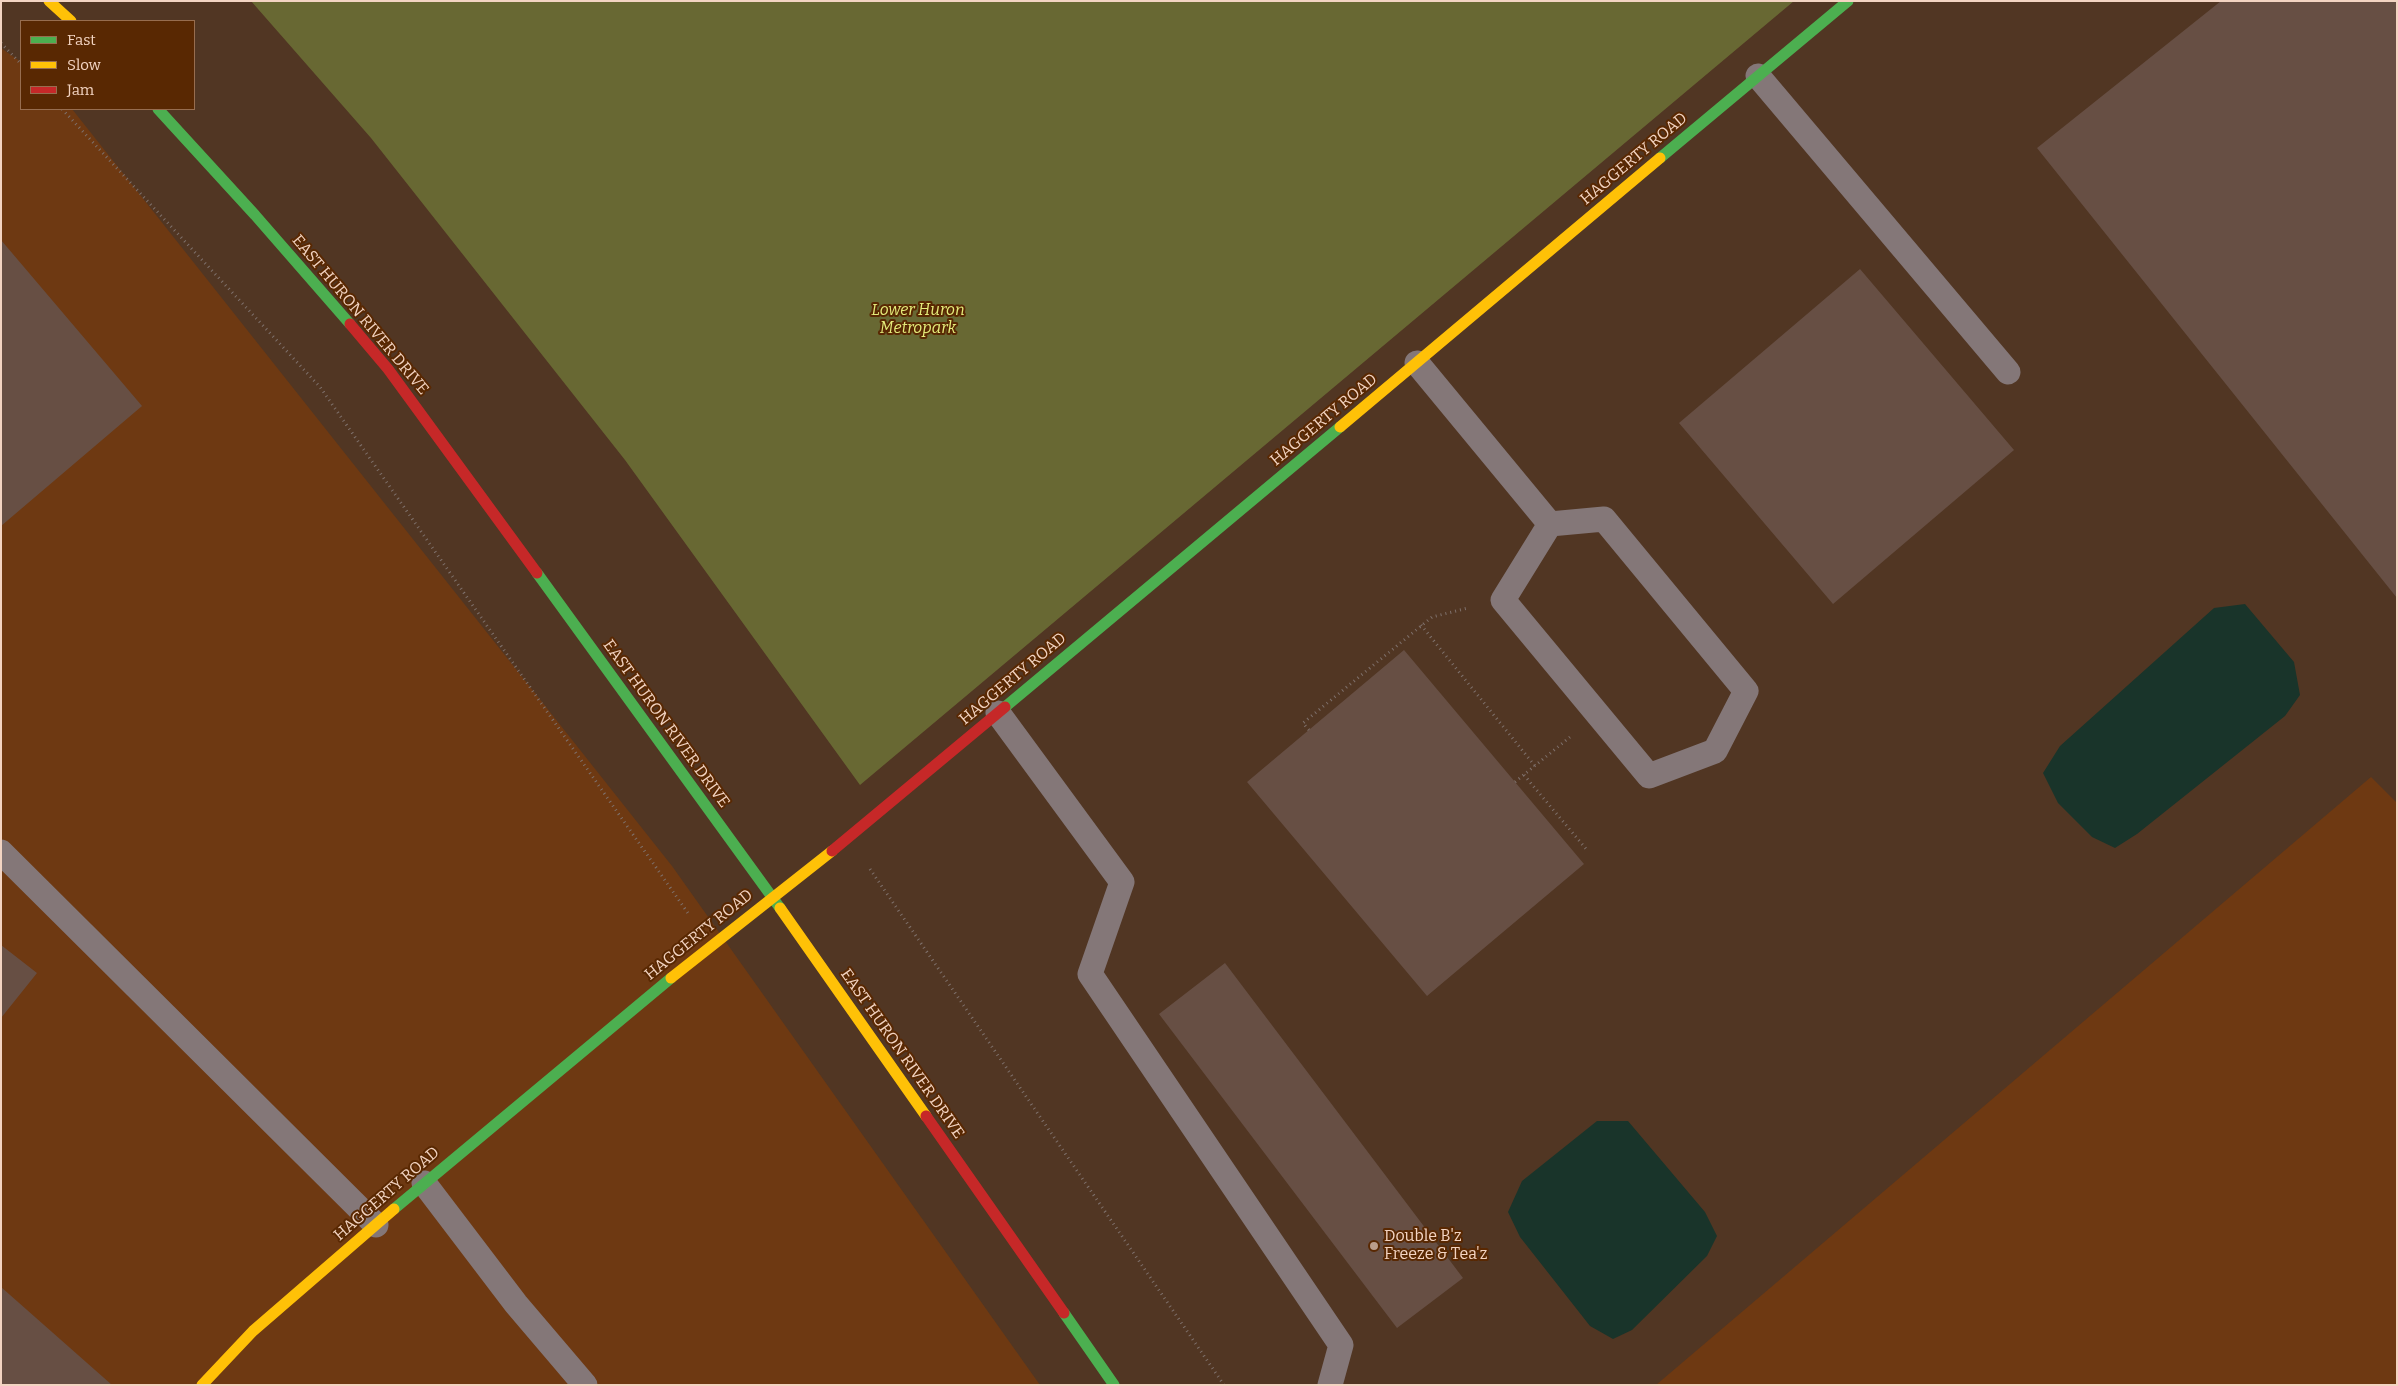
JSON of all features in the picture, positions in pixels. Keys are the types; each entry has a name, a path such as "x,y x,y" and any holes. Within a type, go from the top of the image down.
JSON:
{"street":[{"path":"49,1 69,20"},
{"name":"HAGGERTY ROAD","path":"202,1385 254,1331 424,1183 711,945 849,838 1848,1"},
{"name":"EAST HURON RIVER DRIVE","path":"159,110 256,215 388,368 773,897 1114,1385"}],"lane":[{"path":"1758,76 2008,372"},
{"path":"1417,363 1550,524"},
{"path":"1604,520 1746,692 1715,751 1649,776 1503,600 1550,524 1604,520"},
{"path":"998,713 1122,882 1090,974 1341,1345 1336,1380"},
{"path":"1,852 376,1225"},
{"path":"424,1183 516,1304 585,1385"}],"path":[{"path":"1,43 20,63"},
{"path":"63,110 320,387 711,945"},
{"path":"1309,730 1302,723 1432,617"},
{"path":"1421,625 1535,766"},
{"path":"1515,782 1547,756"},
{"path":"1524,775 1587,850"},
{"path":"849,838 1224,1385"}],"shaded area":[{"path":"1,48 20,61 20,110 73,110 672,866 1040,1385 1,1385"},
{"path":"2245,604 2294,662 2300,695 2285,716 2137,834 2115,848 2092,837 2058,803 2043,773 2060,746 2214,608"},
{"path":"2371,777 2397,803 2397,1385 1656,1385"},
{"path":"1597,1121 1628,1121 1705,1212 1717,1236 1707,1256 1632,1330 1613,1339 1590,1326 1520,1237 1508,1212 1522,1181"}],"green space":[{"name":"Lower Huron Metropark","path":"251,1 1794,1 860,785 625,460 371,138"}],"building":[{"path":"2221,1 2397,1 2397,598 2037,148"},
{"path":"1,240 142,406 1,526"},
{"path":"1860,269 2014,450 1833,604 1679,423"},
{"path":"1404,650 1584,864 1427,996 1247,782"},
{"path":"1,945 37,973 1,1018"},
{"path":"1225,963 1463,1278 1397,1328 1159,1014"},
{"path":"1,1287 112,1385 1,1385"}],"traffic: fast":[{"path":"1660,158 1848,1"},
{"path":"159,110 255,215 350,324"},
{"path":"1005,707 1340,427"},
{"path":"537,573 780,908"},
{"path":"394,1209 671,978"},
{"path":"1064,1313 1114,1385"}],"traffic: slow":[{"path":"49,1 70,20"},
{"path":"1340,427 1660,158"},
{"path":"671,978 832,851"},
{"path":"780,908 926,1116"},
{"path":"202,1385 253,1331 394,1209"}],"traffic: jam":[{"path":"350,324 388,369 537,573"},
{"path":"832,851 1005,707"},
{"path":"926,1116 1064,1313"}],"place":[{"name":"Double B'z Freeze & Tea'z","path":"1374,1246"}]}
